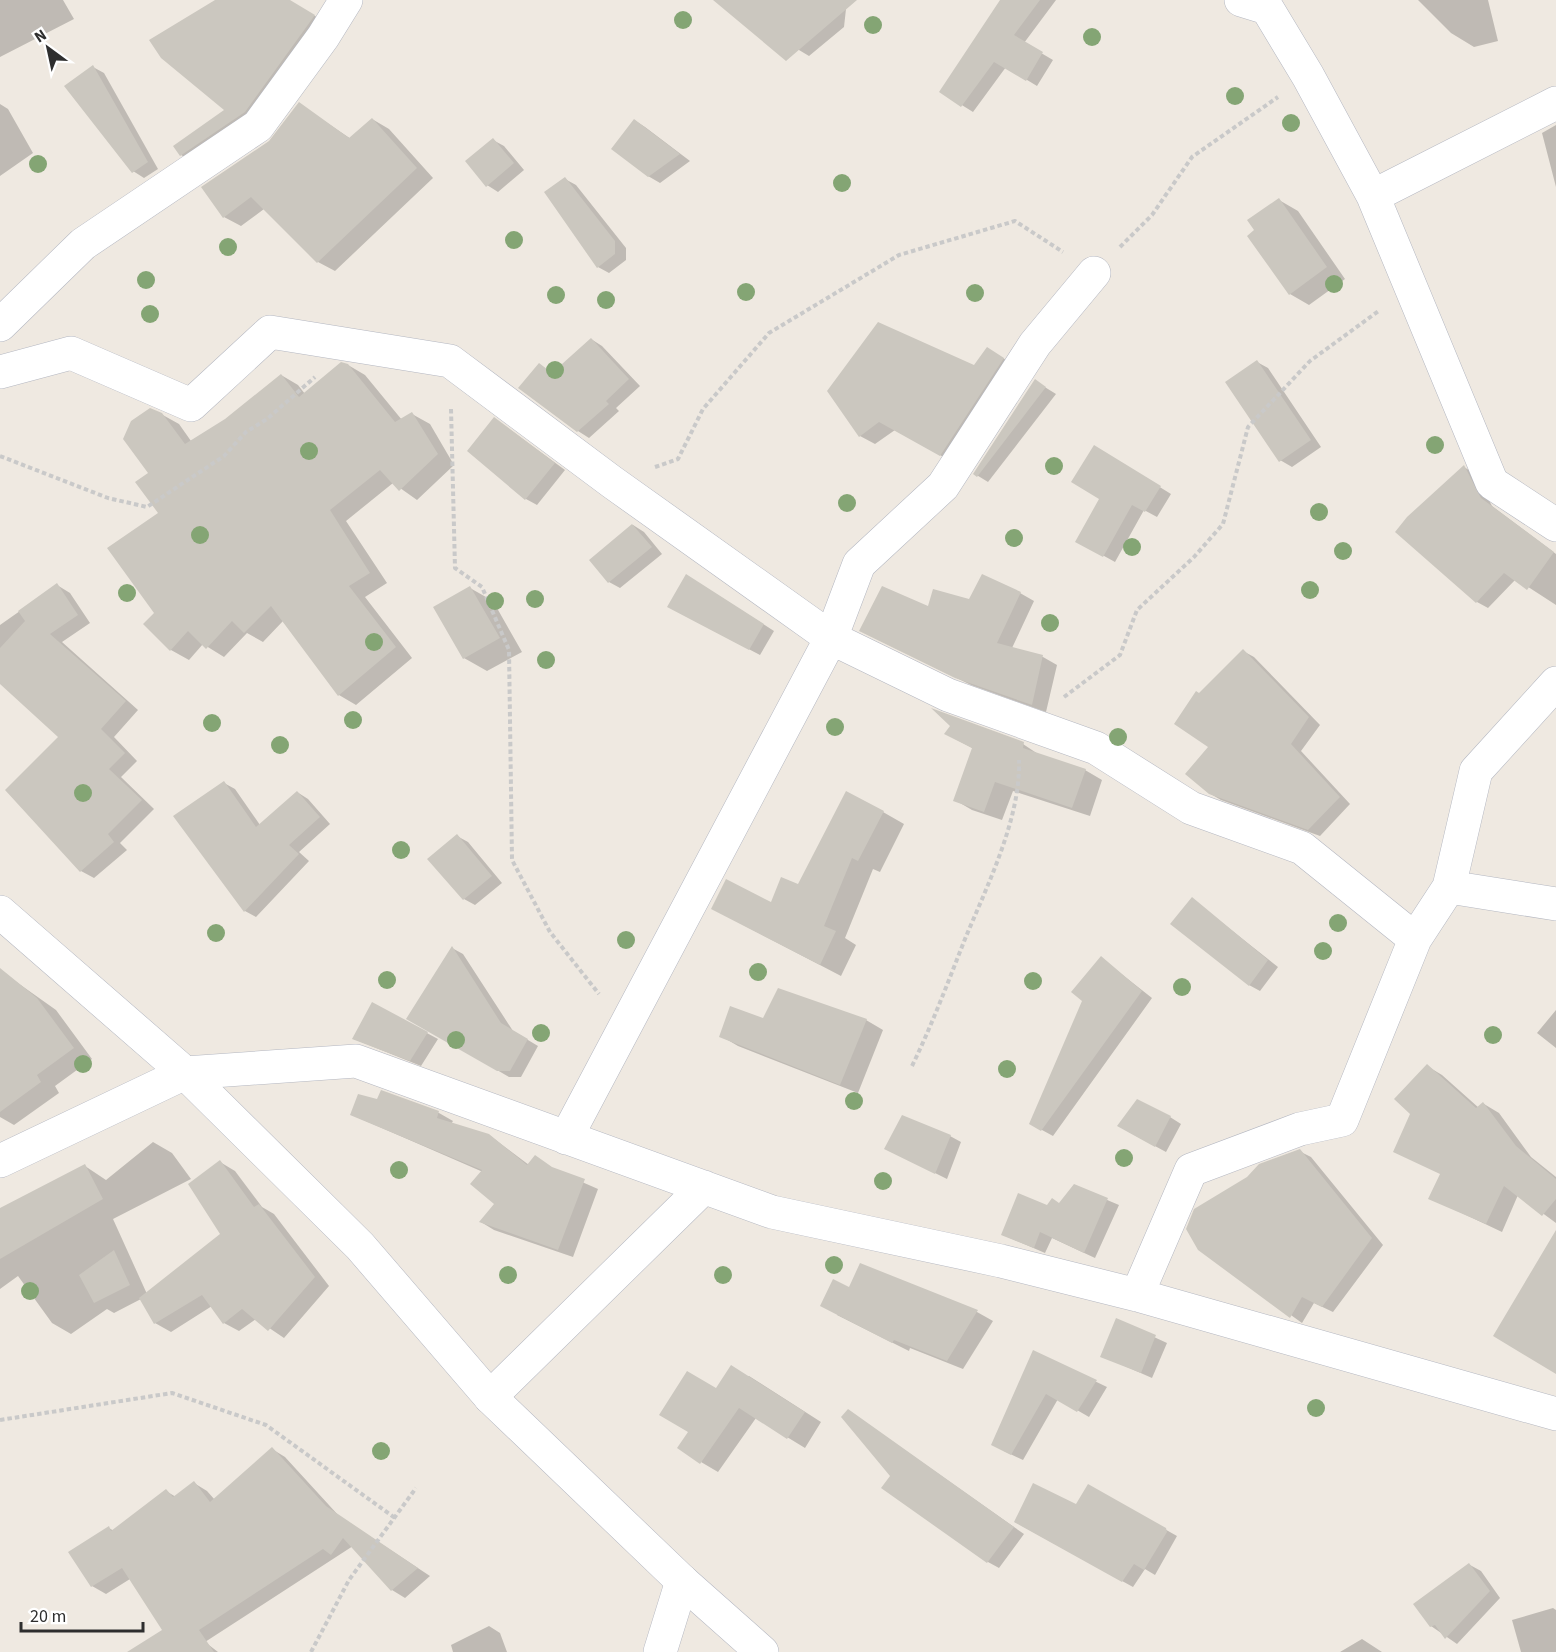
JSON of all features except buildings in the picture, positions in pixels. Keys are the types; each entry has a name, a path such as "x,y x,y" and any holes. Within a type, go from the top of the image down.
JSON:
{"street":[{"path":"0,325 83,244 258,126 323,37 346,0"},
{"path":"1259,3 1308,76 1373,196 1492,483 1556,525"},
{"path":"1373,196 1556,103"},
{"path":"566,1138 831,638 859,564 942,486 1035,344 1094,273"},
{"path":"0,372 71,353 191,405 270,332 450,361 612,482 831,638 948,695 1096,748 1191,808 1302,848 1415,939"},
{"path":"1137,1295 1191,1170 1300,1129 1342,1120 1415,939 1449,887 1476,771 1556,683"},
{"path":"1449,887 1556,904"},
{"path":"0,912 185,1073 360,1246 490,1397 682,1581 762,1652"},
{"path":"0,1161 185,1073 356,1061 772,1212 1001,1261 1137,1295 1556,1414"},
{"path":"490,1397 704,1187"},
{"path":"660,1652 682,1581"}],"path":[{"path":"612,482 678,459 703,409 770,333 899,255 1015,220 1094,273 1152,215 1192,157 1308,76"},
{"path":"912,1066 930,1030 999,855 1020,780 1029,724 1120,655 1137,610 1194,557 1223,525 1248,427 1310,361 1412,287"},
{"path":"0,456 108,498 147,507 224,456 246,432 267,419 353,345"},
{"path":"450,361 455,568 482,587 510,650 512,860 550,932 601,996"},
{"path":"0,1420 172,1393 266,1425 395,1518"},
{"path":"311,1652 349,1580 416,1488"}]}
